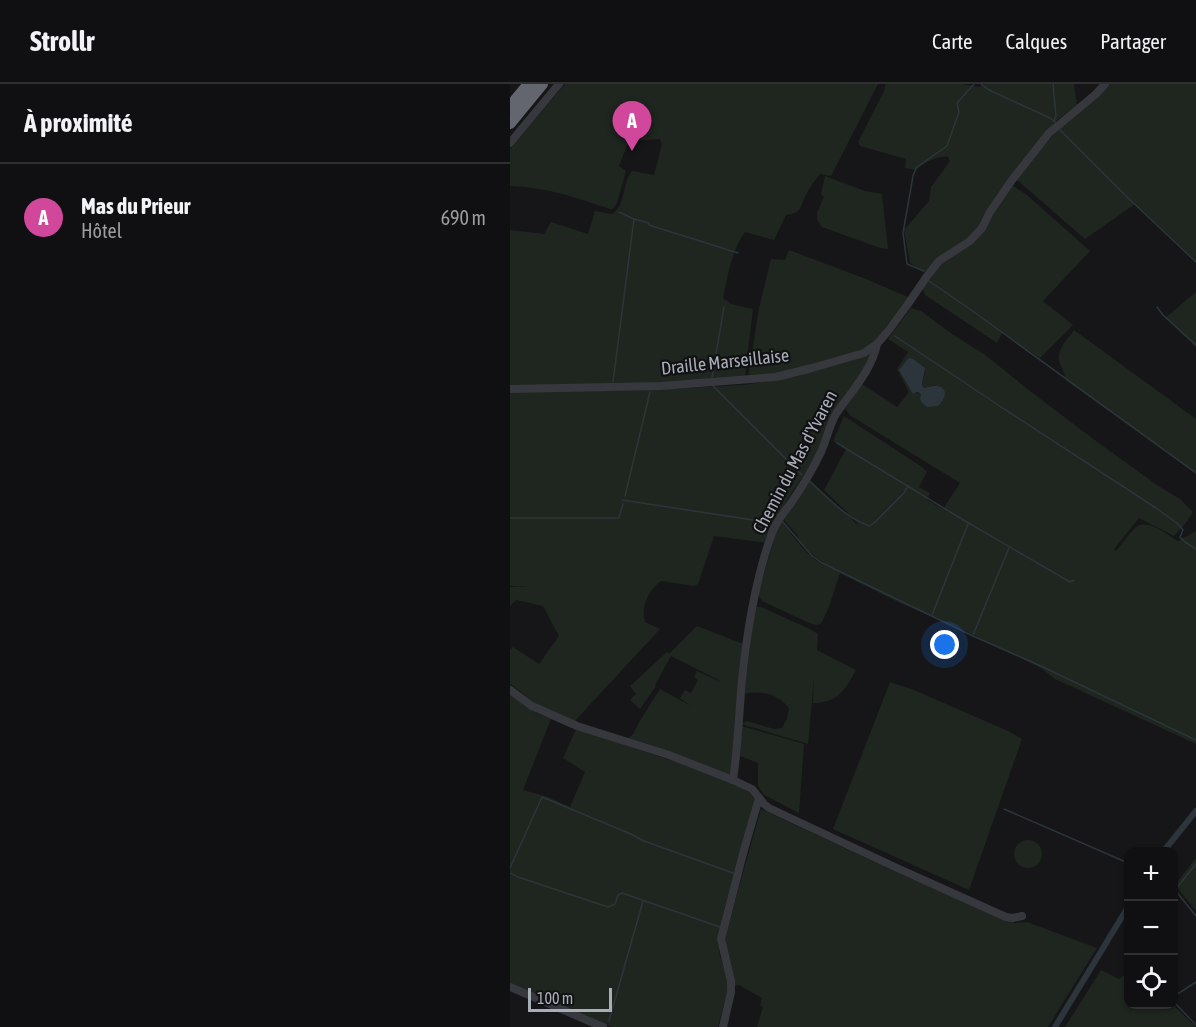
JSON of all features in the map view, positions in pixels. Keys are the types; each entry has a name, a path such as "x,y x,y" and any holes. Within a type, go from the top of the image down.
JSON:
{"highway":[{"path":"510,107 529,84"},
{"path":"510,123 542,84"}],"street":[{"path":"510,143 559,84"},
{"name":"Draille Marseillaise","path":"510,389 661,386 776,377 864,353 877,344 889,330 939,261 970,242 982,228 1012,180 1049,133 1105,84"},
{"name":"Chemin du Mas d'Yvaren","path":"733,780 751,614 762,565 772,534 822,451 830,424 861,380 876,351 877,344"},
{"path":"510,690 532,706 577,726 669,755 733,780 752,789 769,808 917,878 1006,917 1022,916"},
{"path":"723,1027 731,992 731,981 721,939 759,798"},
{"path":"510,987 603,1027"}],"shaded area":[{"path":"565,84 878,84 831,176 820,174 809,189 799,210 786,215 774,240 745,232 736,248 723,298 731,304 753,309 745,376 681,382 510,388 510,230 544,234 551,222 588,234 595,211 612,214 617,210 632,171 654,175 662,144 660,139 629,141 619,166 626,171 617,203 613,209 549,191 510,186 510,149"},
{"path":"886,84 961,84 981,87 981,84 1074,84 1077,105 1057,120 1007,182 974,235 926,272 910,263 904,230 929,201 931,187 950,161 948,157 935,158 916,170 905,168 906,159 860,146 858,142"},
{"path":"1108,84 1196,84 1196,261 1135,204 1085,239 1016,179 1058,129"},
{"path":"825,176 865,191 882,194 888,249 822,227 817,219 817,213 824,197 821,194"},
{"path":"1013,186 1027,195 1090,251 1043,301 1073,325 1040,358 1002,333 997,343 925,295 923,291 941,262 978,238 1009,187"},
{"path":"789,250 910,298 881,338 864,350 781,374 748,377 759,308 771,259 785,260"},
{"path":"1196,292 1196,347 1165,318"},
{"path":"911,308 921,311 984,354 1092,438 1180,499 1193,512 1174,536 1139,518 1114,549 1116,551 1132,531 1140,525 1157,528 1178,541 1196,531 1196,744 1055,679 1041,668 840,573 829,607 820,624 807,622 762,601 758,595 775,535 782,521 810,555 833,569 816,558 797,539 798,536 784,520 809,479 858,523 824,490 846,449 833,441 844,416 927,472 919,487 930,493 927,500 943,509 960,483 851,416 845,409 862,384 897,407 909,392 897,369 908,352 888,339","holes":["909,358 925,372 922,385 926,389 935,385 942,403 916,392"]},
{"path":"1074,330 1196,419 1196,474 1067,381 1059,356 1062,347"},
{"path":"872,353 819,451 784,507 767,543 714,536 698,584 694,586 661,581 649,594 644,611 645,622 660,629 574,722 539,706 510,684 510,650 513,647 539,664 559,636 543,606 516,600 510,606 510,587 531,587 510,586 510,392 649,390 743,385 777,380"},
{"path":"909,358 925,368 922,385 924,388 936,386 944,390 944,398 938,406 927,407 920,399 920,393 913,394 899,370"},
{"path":"755,607 761,607 810,629 818,634 817,650 856,670 840,694 822,702 813,703 814,678 808,744 741,724 747,721 774,729 782,728 789,708 769,694 744,694"},
{"path":"697,626 746,645 734,760 729,776 628,739 634,733 660,689 691,706 680,698 685,690 691,693 698,680 694,677 697,671 719,681 671,656 656,686 640,709 630,700 636,694 630,686 667,652 670,654"},
{"path":"890,682 914,690 1022,739 969,890 833,829"},
{"path":"510,694 536,713 551,719 523,790 548,797 570,807 585,772 563,758 576,729 731,782 750,793 754,798 755,802 718,940 720,956 727,974 728,988 718,1027 611,1027 510,983"},
{"path":"742,726 804,744 799,813 764,795 758,786 758,763 740,756"},
{"path":"761,809 898,873 1015,923 1027,922 1097,948 1048,1027 757,1027 763,1007 760,1005 762,998 739,985 734,986 724,940"},
{"path":"1028,840 1038,844 1042,854 1038,864 1028,868 1018,864 1014,854 1018,844"},
{"path":"1196,858 1196,911 1178,889 1178,881"},
{"path":"1101,970 1119,979 1124,975 1124,1009 1177,1009 1196,1027 1065,1027"}],"waterway":[{"path":"924,271 907,264 903,233 913,176 916,168 947,146 959,112 957,103 974,84"},
{"path":"981,84 1057,123"},
{"path":"1053,84 1056,116 1054,121"},
{"path":"1060,130 1196,262"},
{"path":"619,212 649,223 649,225 738,253"},
{"path":"613,382 634,219"},
{"path":"929,281 1196,473"},
{"path":"712,377 724,307"},
{"path":"1157,307 1196,345"},
{"path":"895,336 1156,508 1177,523 1183,530 1180,537 1196,549"},
{"path":"713,386 802,475"},
{"path":"625,496 650,392"},
{"path":"837,443 1070,582 1074,580"},
{"path":"810,482 845,513 870,526 904,493 908,486"},
{"path":"622,500 773,523"},
{"path":"510,518 619,518 623,504"},
{"path":"783,522 812,556 822,563 1196,740"},
{"path":"932,615 968,524"},
{"path":"973,635 1009,548"},
{"path":"510,868 542,797 644,841 733,873"},
{"path":"1004,809 1124,861"},
{"path":"1167,847 1196,811"},
{"path":"1196,864 1175,890 1196,916"},
{"path":"510,873 608,907 615,904 618,895 622,893 720,927"},
{"path":"609,1021 643,901"},
{"path":"1109,938 1124,914"},
{"path":"1055,1027 1108,940"},
{"path":"1178,994 1196,982"},
{"path":"1178,1006 1196,1025"}],"place":[{"name":"Mas du Prieur","path":"632,151"}]}
